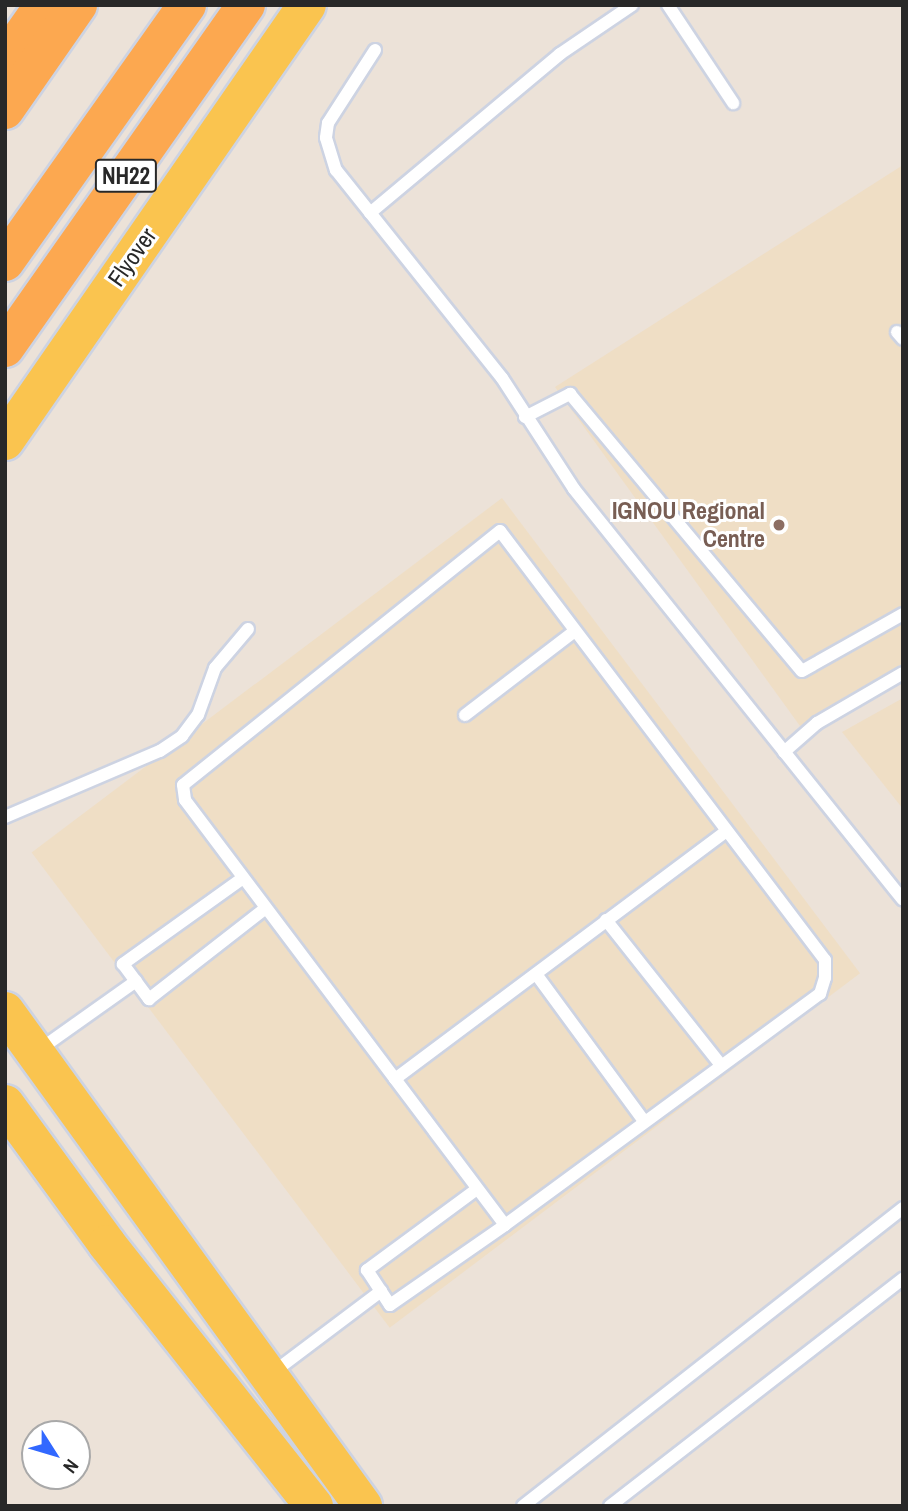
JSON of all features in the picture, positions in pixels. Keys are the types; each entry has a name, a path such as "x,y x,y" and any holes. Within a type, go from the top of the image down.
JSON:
{"highway":[{"path":"5,60 44,5"},
{"path":"5,110 78,5"},
{"name":"NH22","path":"14,249 187,5"},
{"name":"NH22","path":"5,348 246,5"}],"main road":[{"name":"Flyover","path":"5,441 307,5"},
{"path":"5,1011 363,1506"},
{"path":"5,1104 107,1244 314,1506"}],"lane":[{"path":"370,213 560,54 632,5"},
{"path":"668,5 733,103"},
{"path":"375,50 328,123 326,138 336,170 502,378 574,489 903,900"},
{"path":"525,417 570,394 802,671 903,614"},
{"path":"477,1189 367,1270 390,1305 505,1225 820,994 825,978 825,960 500,531 484,540 183,785 185,800 505,1225"},
{"path":"5,817 160,751 182,736 198,715 215,668 248,629"},
{"path":"465,715 575,631"},
{"path":"784,752 817,723 903,673"},
{"path":"395,1079 727,831"},
{"path":"243,878 123,964 149,999 266,908"},
{"path":"606,920 721,1065"},
{"path":"536,974 644,1121"},
{"path":"36,1052 136,981"},
{"path":"523,1506 903,1208"},
{"path":"612,1505 903,1279"},
{"path":"268,1376 381,1291"}],"shaded area":[{"name":"IGNOU Regional Centre","path":"903,165 903,663 800,726 555,387"},
{"path":"502,498 860,973 390,1328 32,852"},
{"path":"903,698 903,809 842,732"}],"place":[{"name":"IGNOU Regional Centre","path":"779,525"}]}
